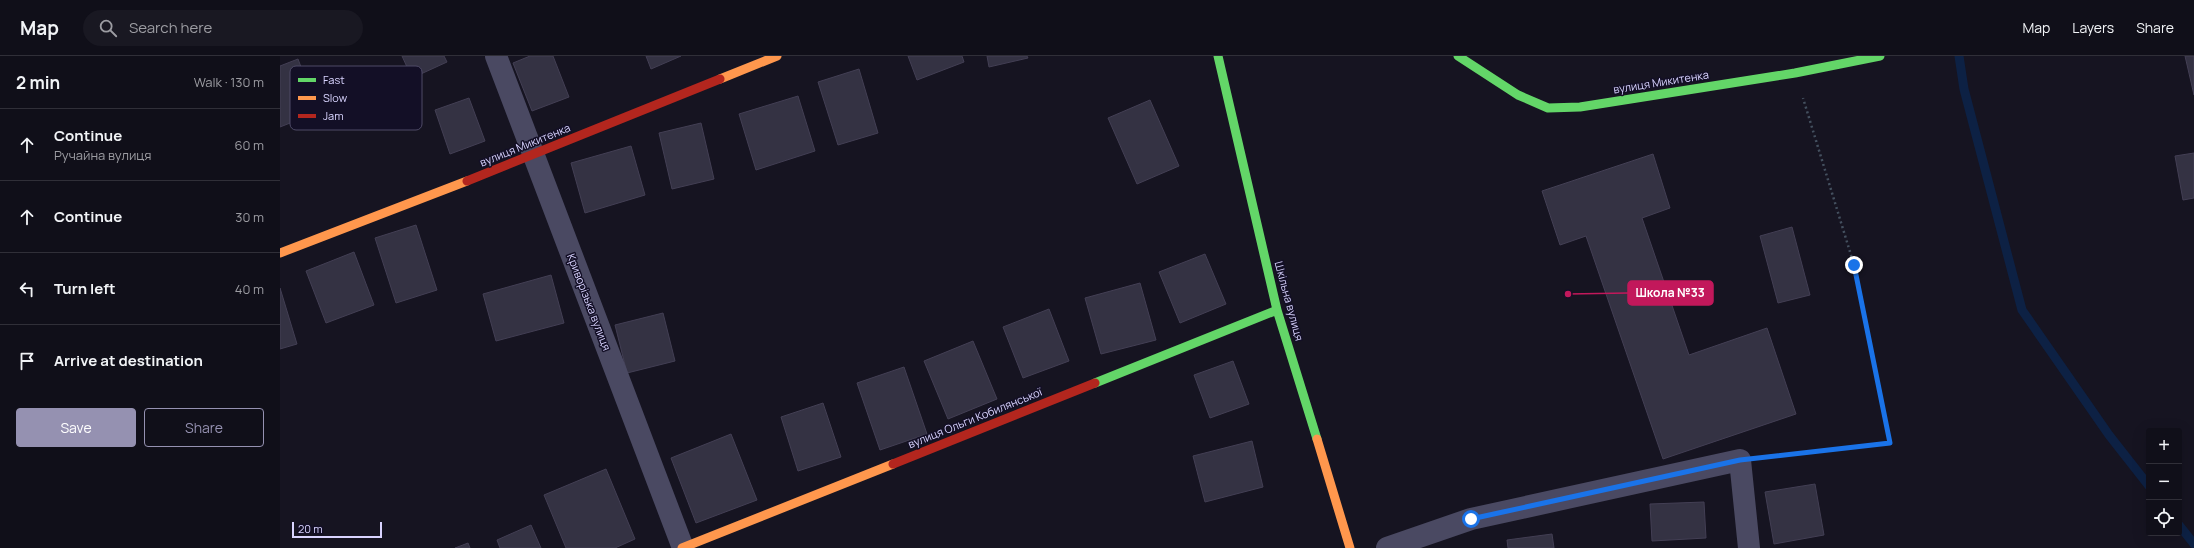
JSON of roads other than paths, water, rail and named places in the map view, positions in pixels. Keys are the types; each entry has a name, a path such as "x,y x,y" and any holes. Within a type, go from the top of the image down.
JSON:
{"street":[{"name":"Криворізька вулиця","path":"496,56 683,548"},
{"name":"вулиця Микитенка","path":"280,253 534,155 777,56"},
{"name":"Шкільна вулиця","path":"1218,56 1277,310 1350,548"},
{"name":"вулиця Микитенка","path":"1458,56 1518,95 1548,108 1580,107 1795,73 1880,56"},
{"name":"вулиця Ольги Кобилянської","path":"683,548 1277,310"},
{"path":"1387,548 1471,519 1740,460 1749,548"}],"waterway":[{"path":"1959,56 1964,89 2022,310 2109,435 2146,482"},
{"path":"2182,529 2194,544"}],"place":[{"name":"Школа №33","path":"1568,294"}]}
